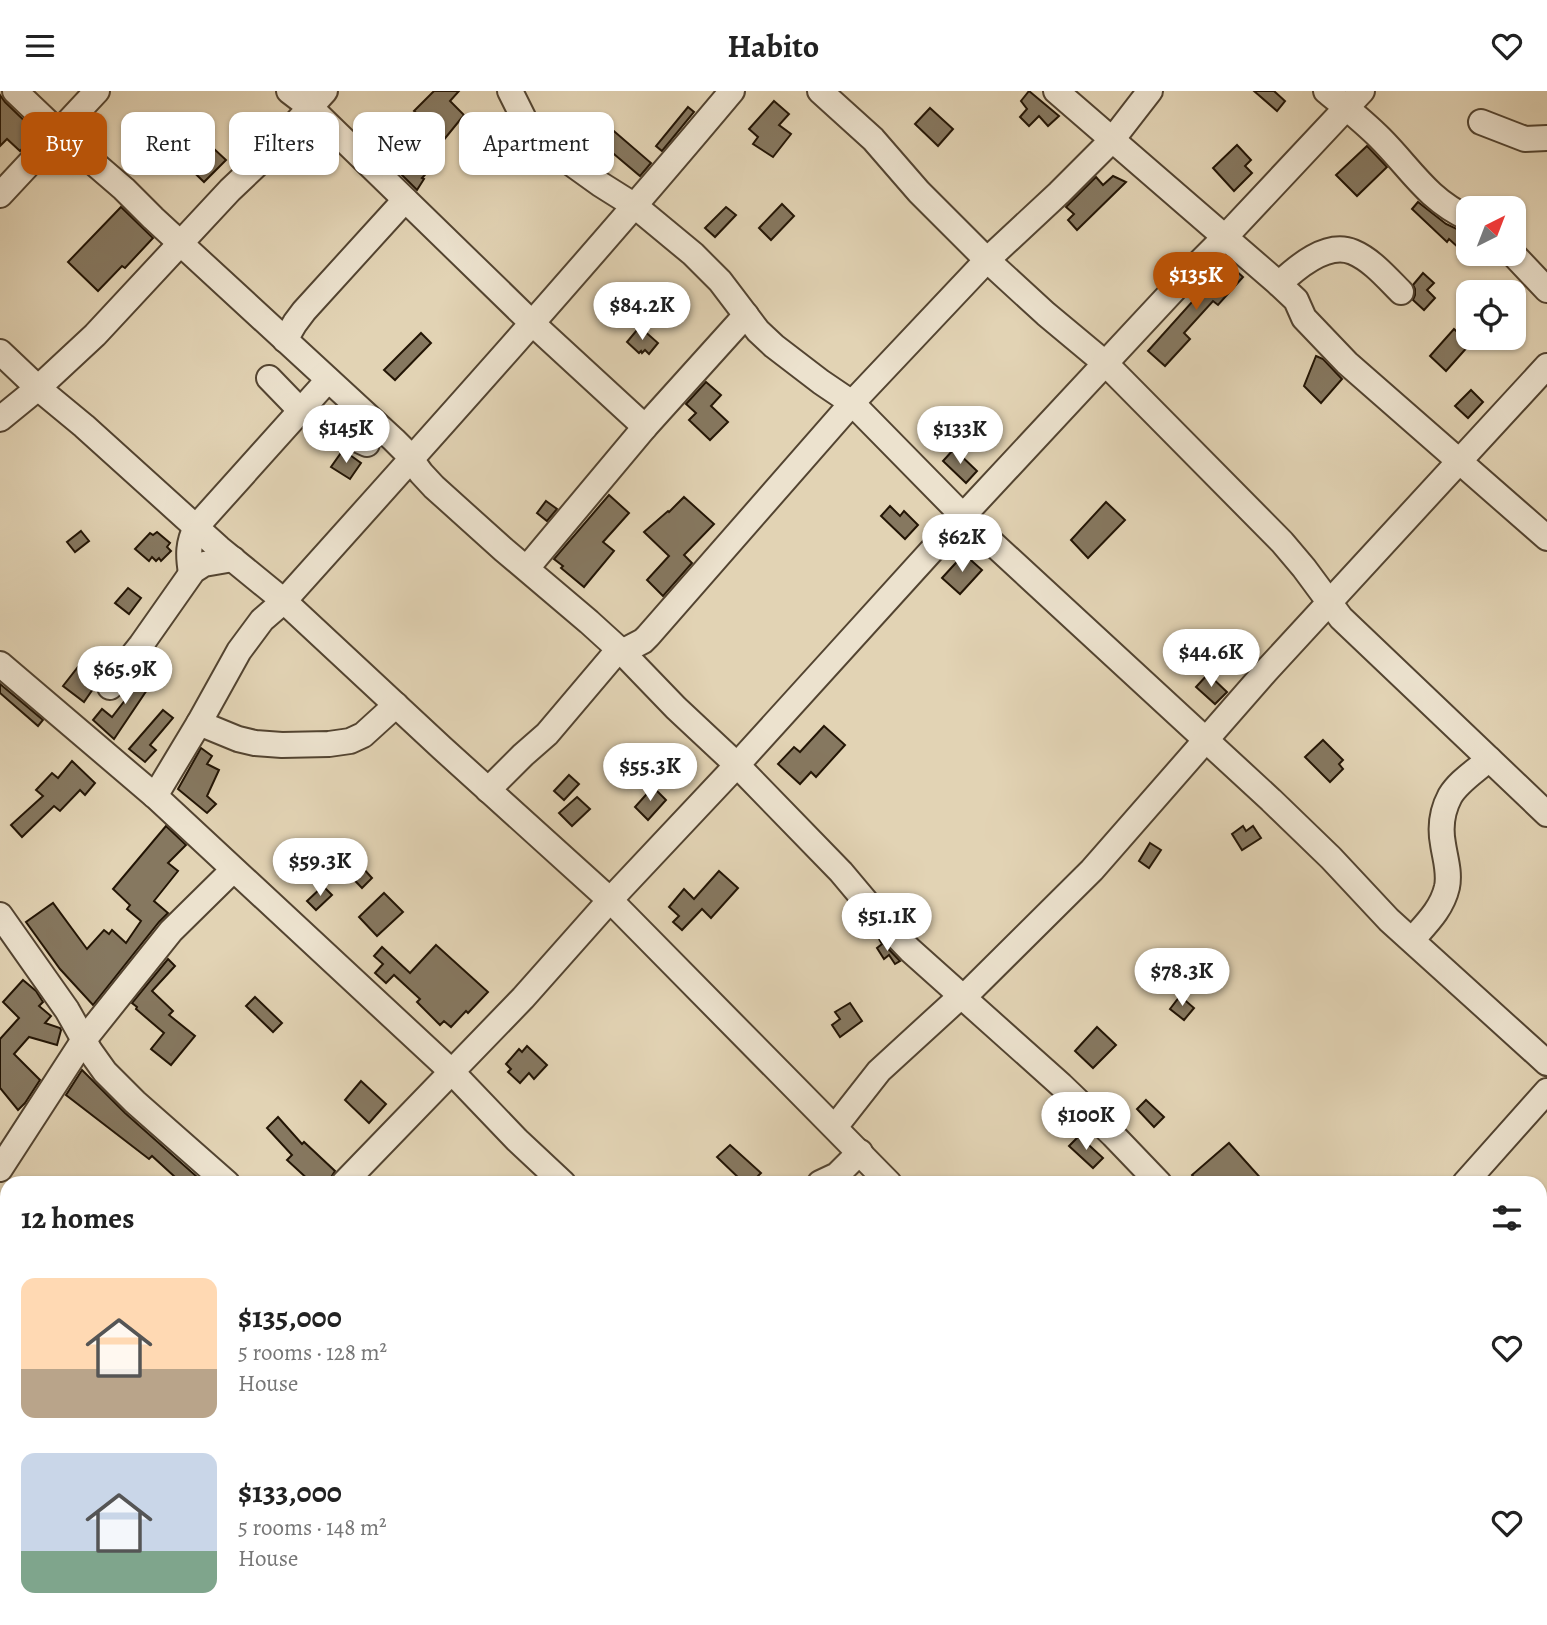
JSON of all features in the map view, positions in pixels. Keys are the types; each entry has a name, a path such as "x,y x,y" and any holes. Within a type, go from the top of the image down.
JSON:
{"street":[{"path":"15,91 37,112"},
{"path":"78,112 97,91"},
{"path":"289,91 317,99 405,200 645,427"},
{"path":"510,91 524,119 538,137 590,177 635,206 693,254 720,281 758,331 774,346 852,403 963,516 1331,858 1389,921 1547,1063"},
{"path":"155,796 240,651 262,620 284,601 411,460 635,206 732,91"},
{"path":"820,91 873,139 919,192 987,260 1106,364 1282,542 1341,618 1547,814"},
{"path":"1056,91 1279,284 1296,300 1304,318 1347,363 1547,538"},
{"path":"488,790 547,734 621,651 648,636 852,403 987,260 1112,140 1150,91"},
{"path":"1326,91 1354,99 1379,138 1433,197 1456,212"},
{"path":"0,419 95,335 317,99"},
{"path":"351,1176 523,998 963,516 1354,99"},
{"path":"1481,122 1525,139 1547,138"},
{"path":"0,195 21,173"},
{"path":"107,174 394,440 435,487 621,651 841,872 910,950 1113,1135 1152,1176"},
{"path":"285,340 304,311 405,200"},
{"path":"1279,284 1314,258 1342,249 1366,260 1401,292"},
{"path":"1524,266 1547,290"},
{"path":"527,569 645,427 746,315"},
{"path":"0,352 195,527 284,601 610,900 882,1176"},
{"path":"835,1127 879,1071 963,996 1092,870 1267,670 1547,366"},
{"path":"269,378 300,410 367,444"},
{"path":"191,573 187,554 195,527 328,380"},
{"path":"110,687 191,573 204,564 233,559"},
{"path":"0,664 155,796 452,1071 555,1176"},
{"path":"199,723 238,739 256,743 330,744 350,741 363,735 396,705"},
{"path":"1412,940 1432,918 1442,902 1448,884 1442,834 1444,811 1450,796 1489,758"},
{"path":"0,1168 83,1041 171,931 233,870"},
{"path":"0,915 67,1010 83,1041 105,1072 219,1176"},
{"path":"1471,1176 1547,1091"},
{"path":"835,1176 860,1152"}],"building":[{"path":"434,91 459,91 450,101 461,112 459,121 445,138 445,112 414,111"},
{"path":"1029,91 1059,116 1048,126 1039,116 1029,126 1020,117 1027,109 1021,101"},
{"path":"1254,91 1274,91 1285,101 1277,111"},
{"path":"0,95 21,118 21,150 7,139 0,146"},
{"path":"774,101 789,114 779,125 791,134 773,157 753,144 758,137 749,129"},
{"path":"688,107 694,112 662,151 656,146"},
{"path":"930,108 953,129 938,146 915,124"},
{"path":"614,131 651,163 640,176 614,154"},
{"path":"1237,145 1251,160 1245,166 1252,173 1234,191 1213,168"},
{"path":"1367,146 1387,167 1357,196 1336,175"},
{"path":"215,150 226,160 215,171"},
{"path":"197,175 211,175 204,182"},
{"path":"402,175 425,175 417,190"},
{"path":"1113,176 1126,182 1077,230 1068,220 1074,214 1066,207 1096,177 1103,185"},
{"path":"1418,202 1456,229 1456,245 1449,239 1447,242 1412,209"},
{"path":"782,204 794,216 771,240 759,228"},
{"path":"121,207 153,238 125,268 122,266 98,291 68,262"},
{"path":"726,207 736,215 715,237 705,228"},
{"path":"1224,260 1243,277 1218,305 1213,301 1184,333 1190,339 1165,366 1148,351 1202,291 1198,288"},
{"path":"1423,273 1434,283 1427,290 1435,298 1424,310 1413,300 1413,285"},
{"path":"642,329 658,343 649,354 645,350 639,353 627,342 637,330 639,332"},
{"path":"1454,329 1456,331 1456,350 1465,350 1446,371 1430,356"},
{"path":"421,333 431,343 395,380 384,370"},
{"path":"1316,356 1323,359 1342,379 1321,403 1304,386"},
{"path":"706,382 721,395 711,406 728,422 710,440 689,420 696,413 686,404"},
{"path":"1471,390 1483,402 1468,418 1455,406"},
{"path":"954,449 977,471 966,483 943,461"},
{"path":"343,450 361,463 350,479 331,467"},
{"path":"609,495 629,513 603,542 614,551 584,587 554,559"},
{"path":"684,497 714,524 684,555 692,563 663,596 647,580 669,556 644,532"},
{"path":"546,501 557,509 547,521 537,513"},
{"path":"1106,502 1125,520 1088,558 1071,540"},
{"path":"890,506 900,516 904,511 918,525 905,539 881,516"},
{"path":"81,531 89,541 75,552 67,542"},
{"path":"157,532 170,543 167,547 171,551 161,561 152,557 149,561 135,549 150,533 153,535"},
{"path":"964,554 982,570 960,594 942,578"},
{"path":"128,588 141,598 129,614 115,603"},
{"path":"85,658 102,671 84,702 63,686"},
{"path":"141,669 155,678 114,739 93,720 102,709 112,717 136,686 131,682"},
{"path":"1208,674 1227,692 1215,704 1196,687"},
{"path":"0,684 43,720 38,726 0,693"},
{"path":"163,710 173,718 150,745 156,750 145,762 129,749"},
{"path":"824,726 845,745 816,777 811,772 800,784 778,764 794,747 800,752"},
{"path":"1323,740 1343,760 1339,764 1343,769 1330,782 1305,757"},
{"path":"201,748 212,756 207,764 219,770 207,796 216,804 207,813 178,789"},
{"path":"72,761 95,783 85,795 80,790 60,811 54,806 22,837 11,825 43,796 36,790 52,773 58,778"},
{"path":"569,775 579,784 564,800 554,791"},
{"path":"653,787 666,800 648,820 635,807"},
{"path":"577,797 590,809 572,826 559,813"},
{"path":"166,826 186,845 168,863 178,871 154,901 168,913 93,1005 60,969 26,922 53,903 87,949 104,930 109,934 112,930 126,943 141,921 127,909 130,905 113,889"},
{"path":"1243,826 1246,831 1253,826 1261,838 1242,850 1232,834"},
{"path":"1150,843 1161,850 1149,868 1139,861"},
{"path":"351,855 372,878 362,888 340,865"},
{"path":"719,871 738,888 711,918 702,909 682,930 673,922 679,916 669,907 684,889 694,899"},
{"path":"323,886 332,895 316,910 307,901"},
{"path":"384,893 403,912 377,936 359,917"},
{"path":"879,939 900,961 895,964 889,955 884,959 877,948 882,944"},
{"path":"436,945 488,992 451,1027 444,1021 440,1025 417,1002 420,999 394,975 386,983 375,973 383,964 374,956 382,947 410,973"},
{"path":"168,959 175,966 152,991 173,1011 169,1015 195,1036 171,1065 151,1049 164,1033 132,1003"},
{"path":"23,980 36,991 43,1002 39,1006 51,1016 45,1023 61,1030 57,1045 29,1037 14,1054 40,1080 18,1110 0,1088 0,1039 19,1018 3,1002"},
{"path":"1180,996 1194,1008 1184,1020 1170,1009"},
{"path":"255,997 282,1023 273,1032 246,1006"},
{"path":"850,1003 862,1021 840,1037 832,1025 840,1019 835,1012"},
{"path":"1097,1027 1116,1045 1093,1068 1075,1051"},
{"path":"527,1046 547,1065 534,1079 529,1073 520,1083 508,1072 511,1069 506,1064 519,1049 522,1052"},
{"path":"82,1070 125,1113 196,1176 174,1176 152,1156 149,1159 66,1095"},
{"path":"361,1081 386,1104 369,1123 345,1100"},
{"path":"1146,1100 1164,1117 1154,1127 1137,1109"},
{"path":"278,1117 302,1144 304,1142 335,1171 332,1176 304,1176 287,1160 292,1155 267,1128"},
{"path":"1079,1136 1103,1158 1093,1168 1069,1146"},
{"path":"1229,1143 1259,1176 1193,1176"},
{"path":"730,1145 761,1173 758,1176 737,1176 717,1157"}]}
